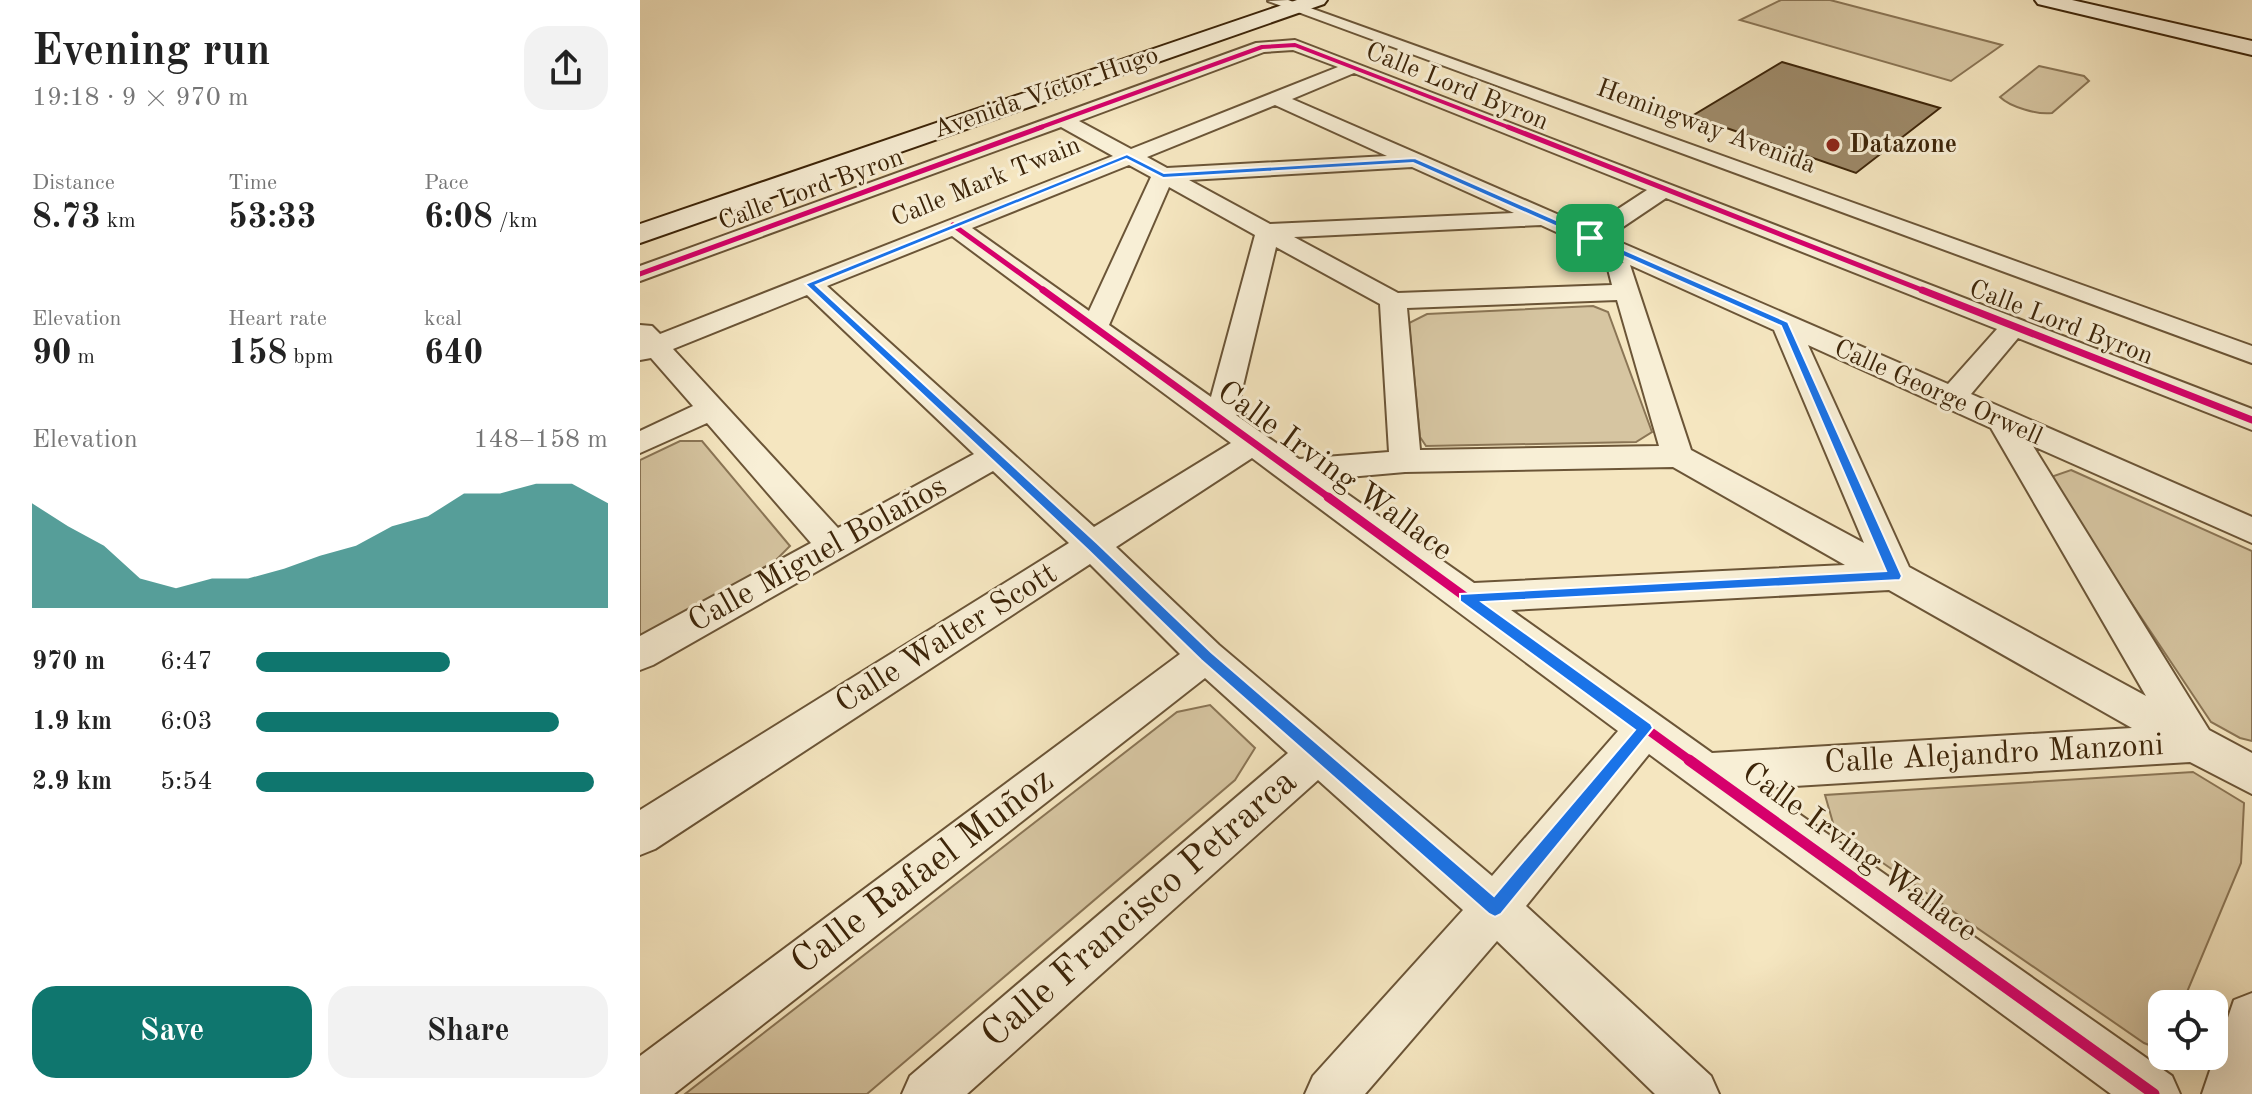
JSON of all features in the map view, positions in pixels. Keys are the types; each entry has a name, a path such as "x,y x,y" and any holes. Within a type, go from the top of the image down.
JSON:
{"street":[{"path":"2045,0 2252,48"},
{"path":"2079,0 2252,39"},
{"name":"Avenida Víctor Hugo","path":"640,213 1292,2"},
{"name":"Avenida Víctor Hugo","path":"640,234 1292,2"},
{"name":"Hemingway Avenida","path":"1292,2 2252,355"},
{"name":"Calle Lord Byron","path":"640,274 1269,45 1295,45 2252,420"},
{"name":"Calle Mark Twain","path":"645,342 810,284 1354,67"},
{"name":"Calle George Orwell","path":"1274,98 2252,531"},
{"path":"1229,116 1315,116"},
{"path":"1063,120 1393,301 1625,292"},
{"path":"1163,175 1415,160"},
{"path":"1094,328 1163,175"},
{"path":"1590,238 1663,190"},
{"path":"991,253 1017,199"},
{"path":"1268,231 1547,219"},
{"name":"Calle Irving Wallace","path":"953,225 2154,1094"},
{"path":"1220,419 1268,231"},
{"path":"1616,250 1625,292 1678,456"},
{"path":"810,284 1093,546 1206,656 1495,908 1693,1094"},
{"path":"1393,301 1405,461"},
{"path":"1785,324 1895,576"},
{"path":"1951,399 2014,326"},
{"path":"645,342 712,409 834,546"},
{"path":"640,443 712,409"},
{"name":"Calle Alejandro Manzoni","path":"1706,772 2195,743 2002,421"},
{"name":"Calle Walter Scott","path":"640,834 1253,443"},
{"name":"Calle Miguel Bolaños","path":"640,654 995,456"},
{"path":"1291,471 1405,461 1678,456 2252,775"},
{"path":"1465,598 1895,576"},
{"name":"Calle Rafael Muñoz","path":"640,1088 1206,656"},
{"path":"1331,1094 1495,908 1645,728"},
{"name":"Calle Francisco Petrarca","path":"928,1094 1316,755"},
{"path":"2228,1094 2252,1018"}],"shaded area":[{"path":"1781,0 1830,0 2002,45 1951,81 1740,20"},
{"path":"2039,66 2084,76 2089,81 2052,113 2024,110 2000,97"},
{"path":"1593,306 1608,312 1652,432 1636,442 1426,446 1420,437 1409,323 1427,314"},
{"path":"680,441 702,441 790,546 762,574 640,639 640,460"},
{"path":"2071,470 2252,551 2252,741 2211,722 2048,478"},
{"path":"1210,705 1255,748 1235,780 867,1094 685,1094 1177,712"},
{"path":"2193,772 2244,803 2241,863 2188,990 2148,990 2148,1045 1835,830 1825,795"}],"building":[{"name":"Datazone","path":"1782,62 1940,108 1856,173 1692,116"}],"cycle path":[{"path":"640,274 1262,47 1295,45 2252,420"},
{"path":"953,225 2154,1094"}],"place":[{"name":"Datazone","path":"1833,145"}],"route":[{"path":"1127,156 1163,175 1415,160 1590,238 1785,324 1895,576 1465,598 1645,728 1495,908 1206,656 1093,546 810,284 1127,156"}]}
